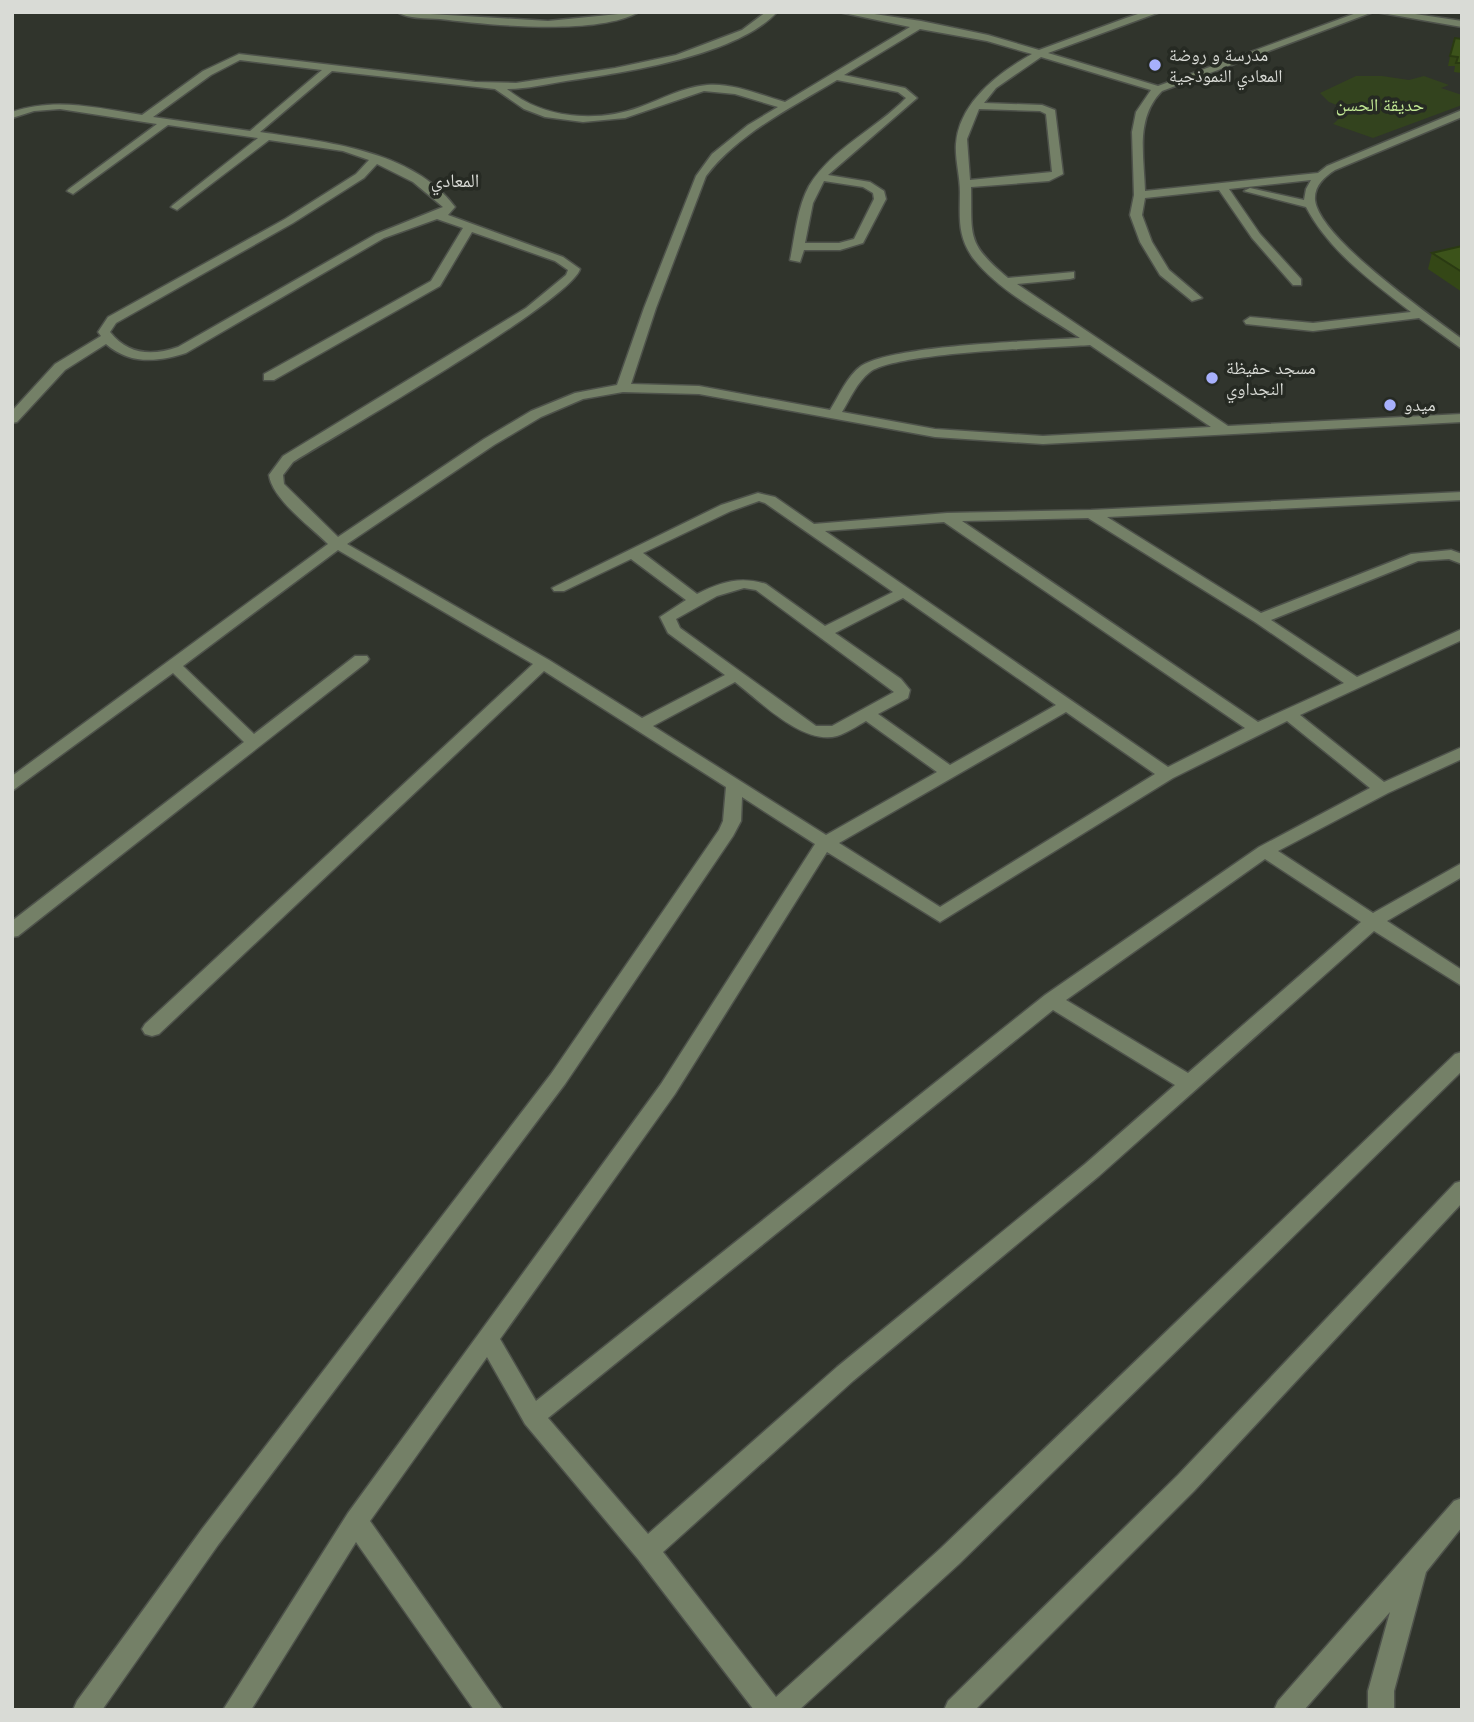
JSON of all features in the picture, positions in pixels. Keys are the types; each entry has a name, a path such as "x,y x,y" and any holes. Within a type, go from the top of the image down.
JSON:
{"street":[{"path":"402,12 523,22 583,22 634,12"},
{"path":"523,22 531,12"},
{"path":"144,118 233,58 246,56 498,86 558,80 679,57 745,32 772,12"},
{"path":"844,12 887,15 979,36 1158,89"},
{"path":"1155,12 1040,52 1005,77 974,106 962,137 967,239 975,253 1005,282 1226,431"},
{"path":"1196,298 1164,272 1146,242 1136,215 1140,195 1137,132 1141,112 1147,100 1158,89 1368,12"},
{"path":"1381,12 1462,24"},
{"path":"624,388 639,332 659,289 701,176 716,156 752,127 921,24"},
{"path":"250,136 331,67"},
{"path":"796,260 806,207 821,177 912,98 901,90 833,76"},
{"path":"498,86 510,99 525,107 575,119 630,114 681,94 707,88 738,92 788,106"},
{"path":"12,115 33,108 60,106 344,148 376,159 443,197 450,208 380,236 170,355 134,356 117,348 107,338 104,332 112,320 289,221 360,176 376,159"},
{"path":"965,184 1049,178 1058,174 1051,112 1042,108 974,106"},
{"path":"1140,195 1318,176 1380,145 1462,113"},
{"path":"73,191 166,122"},
{"path":"177,207 265,138"},
{"path":"1318,176 1311,190 1310,205 1317,220 1335,243 1462,345"},
{"path":"799,246 840,247 859,242 880,199 877,191 866,184 821,177"},
{"path":"1223,188 1272,194 1310,205"},
{"path":"1223,188 1256,236 1297,282"},
{"path":"436,215 559,259 574,269 572,276 530,311 309,446 280,467 276,475 277,484 284,494 337,544 543,663 940,916 1167,774 1355,682 1458,641"},
{"path":"269,377 436,283 468,227"},
{"path":"1005,282 1070,275"},
{"path":"1250,321 1313,327 1423,314"},
{"path":"13,417 60,367 107,338"},
{"path":"833,416 868,367 881,362 915,356 1091,341"},
{"path":"12,785 337,544 489,442 536,414 580,396 624,388 699,390 935,433 1043,440 1461,417"},
{"path":"815,528 947,517 1091,514 1462,495"},
{"path":"559,588 726,508 758,498 781,505 902,593 1167,774"},
{"path":"1091,514 1260,619 1355,682"},
{"path":"947,517 1258,729"},
{"path":"634,554 696,600"},
{"path":"1260,619 1416,557 1451,554 1462,560"},
{"path":"729,584 753,584 824,632 902,690 902,694 835,731 821,732 791,716 669,625 670,614 696,600 729,584"},
{"path":"824,632 902,593"},
{"path":"12,931 361,659"},
{"path":"152,1029 543,663"},
{"path":"172,664 254,743"},
{"path":"640,726 737,675"},
{"path":"236,1710 356,1521 668,1089 824,844 1067,705"},
{"path":"868,714 949,772"},
{"path":"1290,715 1382,789"},
{"path":"533,1417 1052,1000 1265,851 1382,789 1462,752"},
{"path":"86,1710 210,1537 558,1079 727,832 732,821 734,786"},
{"path":"1265,851 1462,979"},
{"path":"647,1551 845,1374 1092,1170 1373,921 1462,869"},
{"path":"1052,1000 1190,1084"},
{"path":"780,1710 950,1556 1462,1059"},
{"path":"957,1710 1186,1483 1462,1189"},
{"path":"489,1340 533,1417 647,1551 770,1710"},
{"path":"1287,1710 1462,1509"},
{"path":"356,1521 490,1710"},
{"path":"1381,1710 1381,1691 1415,1566"}],"green space":[{"name":"حديقة الحسن","path":"1356,76 1409,80 1424,76 1449,85 1441,88 1462,95 1462,105 1373,138 1333,124 1349,110 1329,102 1320,93"}],"building":[{"path":"1455,38 1462,39 1462,63 1456,63 1458,57 1450,56"},
{"path":"1462,246 1462,272 1432,253"}],"place":[{"name":"مدرسة و روضة المعادي النموذجية","path":"1155,65"},
{"name":"مسجد حفيظة النجداوي","path":"1212,378"},
{"name":"ميدو","path":"1390,405"}],"district":[{"name":"المعادي","path":"455,180"}]}
